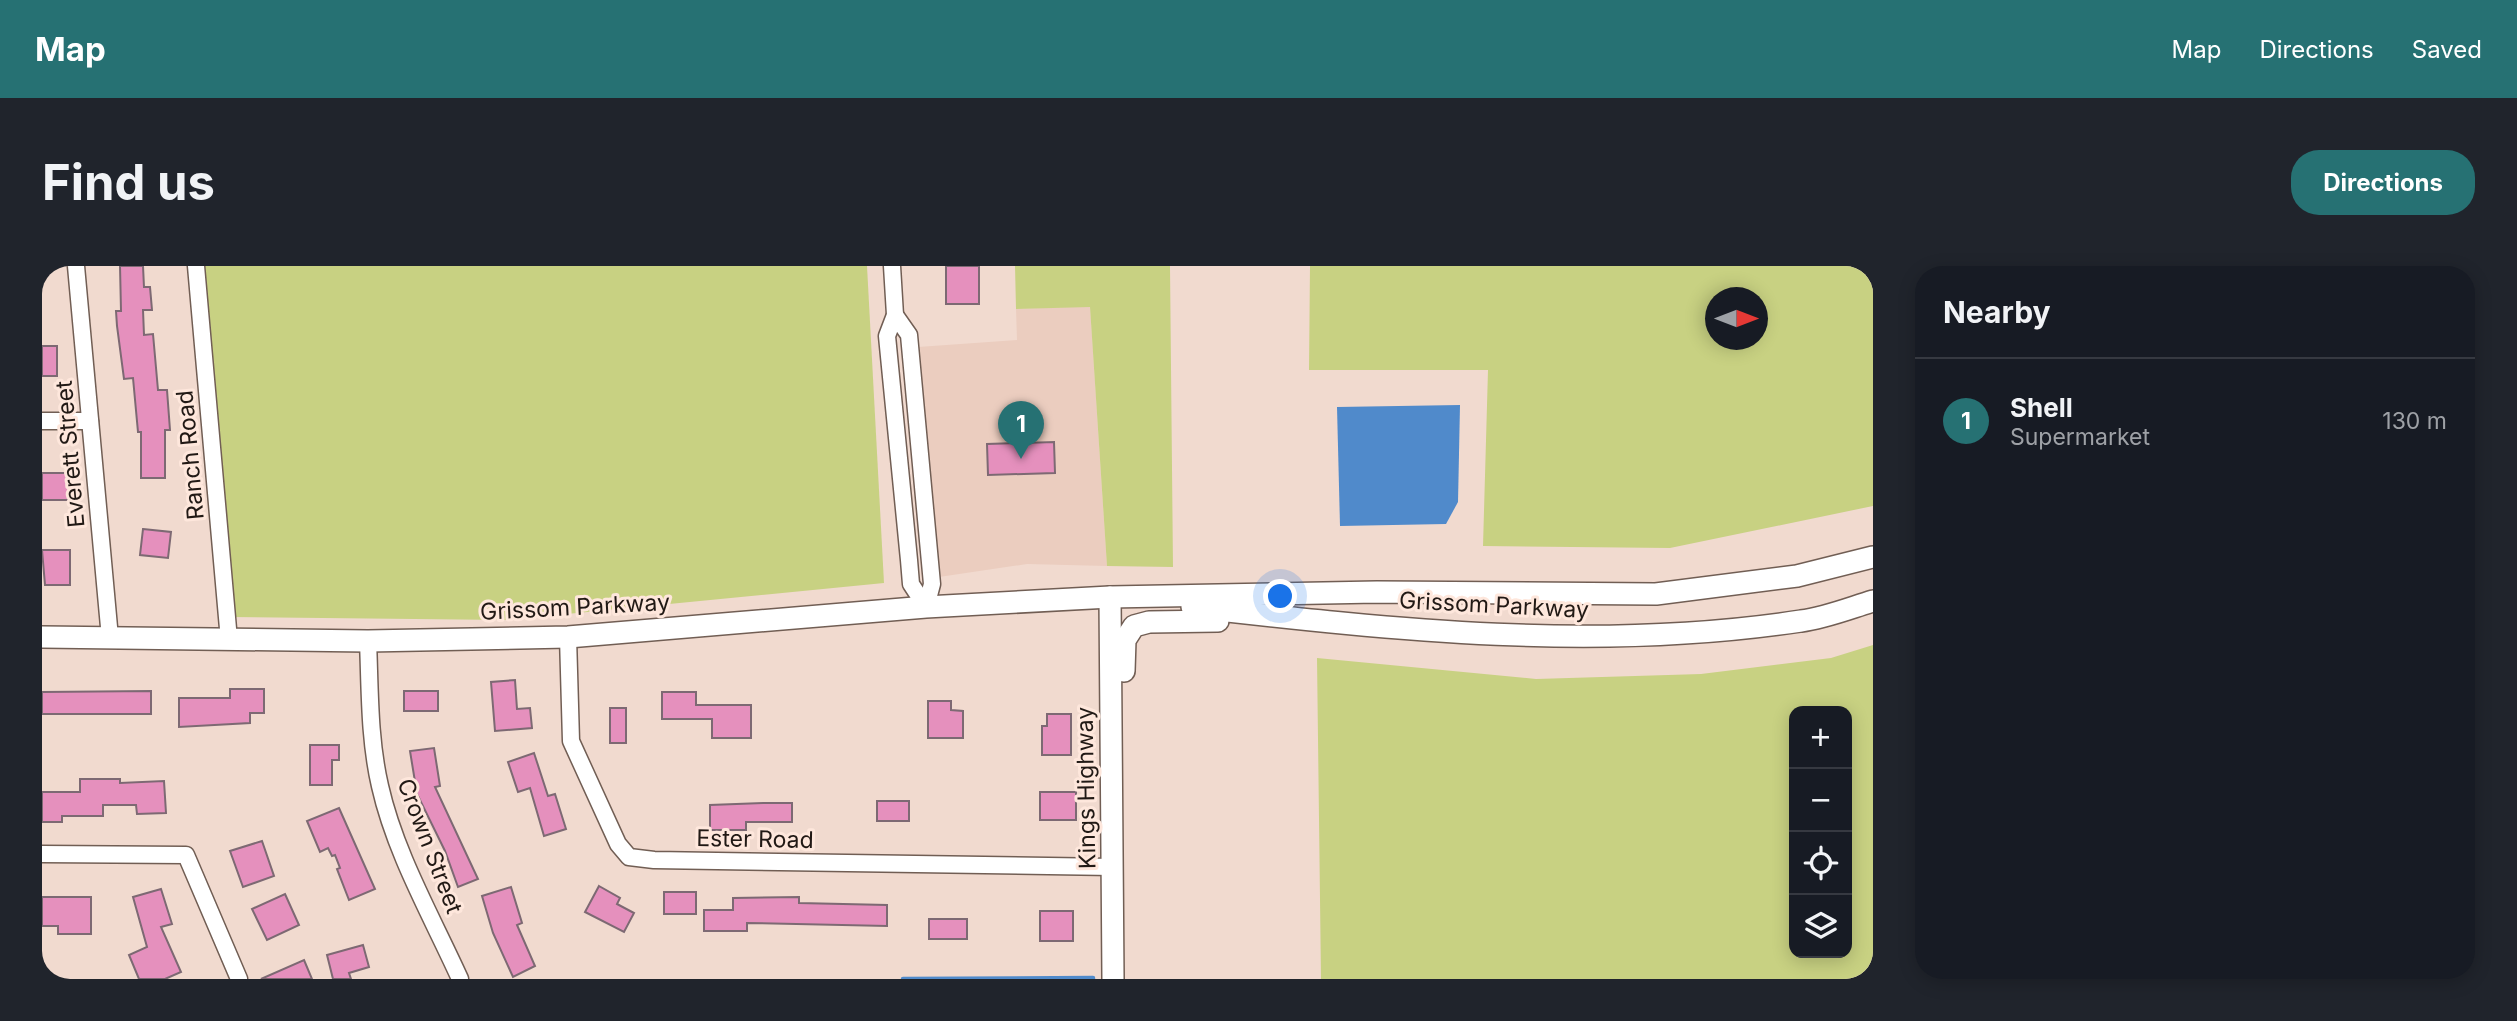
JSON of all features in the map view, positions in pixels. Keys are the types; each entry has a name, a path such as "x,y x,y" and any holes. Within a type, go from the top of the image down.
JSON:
{"main road":[{"name":"Grissom Parkway","path":"42,637 368,641 568,637 926,607 1110,597 1377,592 1656,594 1797,576 1873,557"},
{"name":"Grissom Parkway","path":"1110,597 1272,616 1522,638 1648,636 1804,621 1873,601"},
{"name":"Kings Highway","path":"1110,597 1114,979"},
{"path":"1112,756 1121,729 1125,640 1134,626 1149,622 1229,621 1272,616"}],"street":[{"name":"Everett Street","path":"76,266 110,638"},
{"name":"Ranch Road","path":"195,266 229,640"},
{"path":"892,266 895,315 909,335 932,584 926,607"},
{"path":"42,421 90,421"},
{"name":"Ester Road","path":"568,637 571,741 618,844 629,857 654,860 1114,867"},
{"name":"Crown Street","path":"368,641 370,708 379,786 398,843 454,977"},
{"path":"42,854 186,855 239,979"}],"shaded area":[{"path":"1090,306 1107,566 1027,564 939,577 918,347 1017,340 1016,309"}],"green space":[{"path":"202,266 867,266 884,583 506,620 229,617"},
{"path":"1015,266 1170,266 1173,567 1107,566 1090,307 1016,309"},
{"path":"1310,266 1873,266 1873,506 1670,548 1483,546 1488,370 1309,370"},
{"path":"1873,645 1873,979 1321,979 1317,658 1536,679 1701,674 1831,658"}],"water":[{"path":"1460,405 1458,502 1446,524 1340,526 1337,407"}],"building":[{"path":"120,266 143,266 144,287 150,287 152,310 143,310 144,335 153,334 158,390 167,390 170,430 165,430 165,478 141,478 141,432 138,432 133,378 124,379 117,326 116,311 121,311"},
{"path":"946,266 979,266 979,304 946,304"},
{"path":"42,346 57,346 57,376 42,376"},
{"path":"1054,442 1055,473 988,475 987,444"},
{"path":"42,473 69,473 69,500 42,500"},
{"path":"143,529 171,532 168,558 140,555"},
{"path":"42,550 70,550 70,585 45,585"},
{"path":"515,680 517,709 530,708 532,728 495,731 491,682"},
{"path":"230,689 264,689 264,713 250,713 250,723 179,727 179,698 230,698"},
{"path":"151,691 151,714 42,714 42,692"},
{"path":"404,691 438,691 438,711 404,711"},
{"path":"662,692 696,692 696,705 751,705 751,738 712,738 712,719 662,719"},
{"path":"928,701 951,701 951,710 963,711 963,738 928,738"},
{"path":"610,708 626,708 626,743 610,743"},
{"path":"1047,714 1071,714 1071,755 1042,755 1042,726 1047,726"},
{"path":"310,745 339,745 339,760 332,760 332,785 310,785"},
{"path":"434,748 440,786 435,787 478,879 458,887 445,851 417,794 410,751"},
{"path":"534,753 548,796 555,794 566,829 544,836 530,788 518,792 508,762"},
{"path":"80,779 120,779 120,783 164,781 166,813 137,814 136,805 103,805 103,816 62,816 62,822 42,822 42,792 80,792"},
{"path":"1040,792 1076,792 1076,820 1040,820"},
{"path":"877,801 909,801 909,821 877,821"},
{"path":"792,803 792,822 746,822 746,830 710,830 710,805"},
{"path":"339,808 375,889 349,900 337,869 340,868 335,855 332,856 328,848 320,852 307,821"},
{"path":"262,841 274,876 243,887 230,851"},
{"path":"599,886 620,898 617,904 634,913 624,932 585,912"},
{"path":"511,887 522,923 517,925 535,966 513,977 493,933 482,896"},
{"path":"161,889 172,924 161,927 181,972 165,979 139,979 129,955 147,947 133,897"},
{"path":"664,892 696,892 696,914 664,914"},
{"path":"285,894 299,925 267,940 252,909"},
{"path":"42,897 91,897 91,934 58,934 58,926 42,926"},
{"path":"799,897 799,903 887,905 887,926 747,923 747,931 704,931 704,910 733,910 733,898"},
{"path":"1040,911 1073,911 1073,941 1040,941"},
{"path":"929,919 967,919 967,939 929,939"},
{"path":"363,945 369,967 349,973 351,979 333,979 327,955"},
{"path":"304,960 312,979 261,979"}],"waterway":[{"path":"903,979 1093,978"}],"place":[{"name":"Shell","path":"1021,459"}]}
